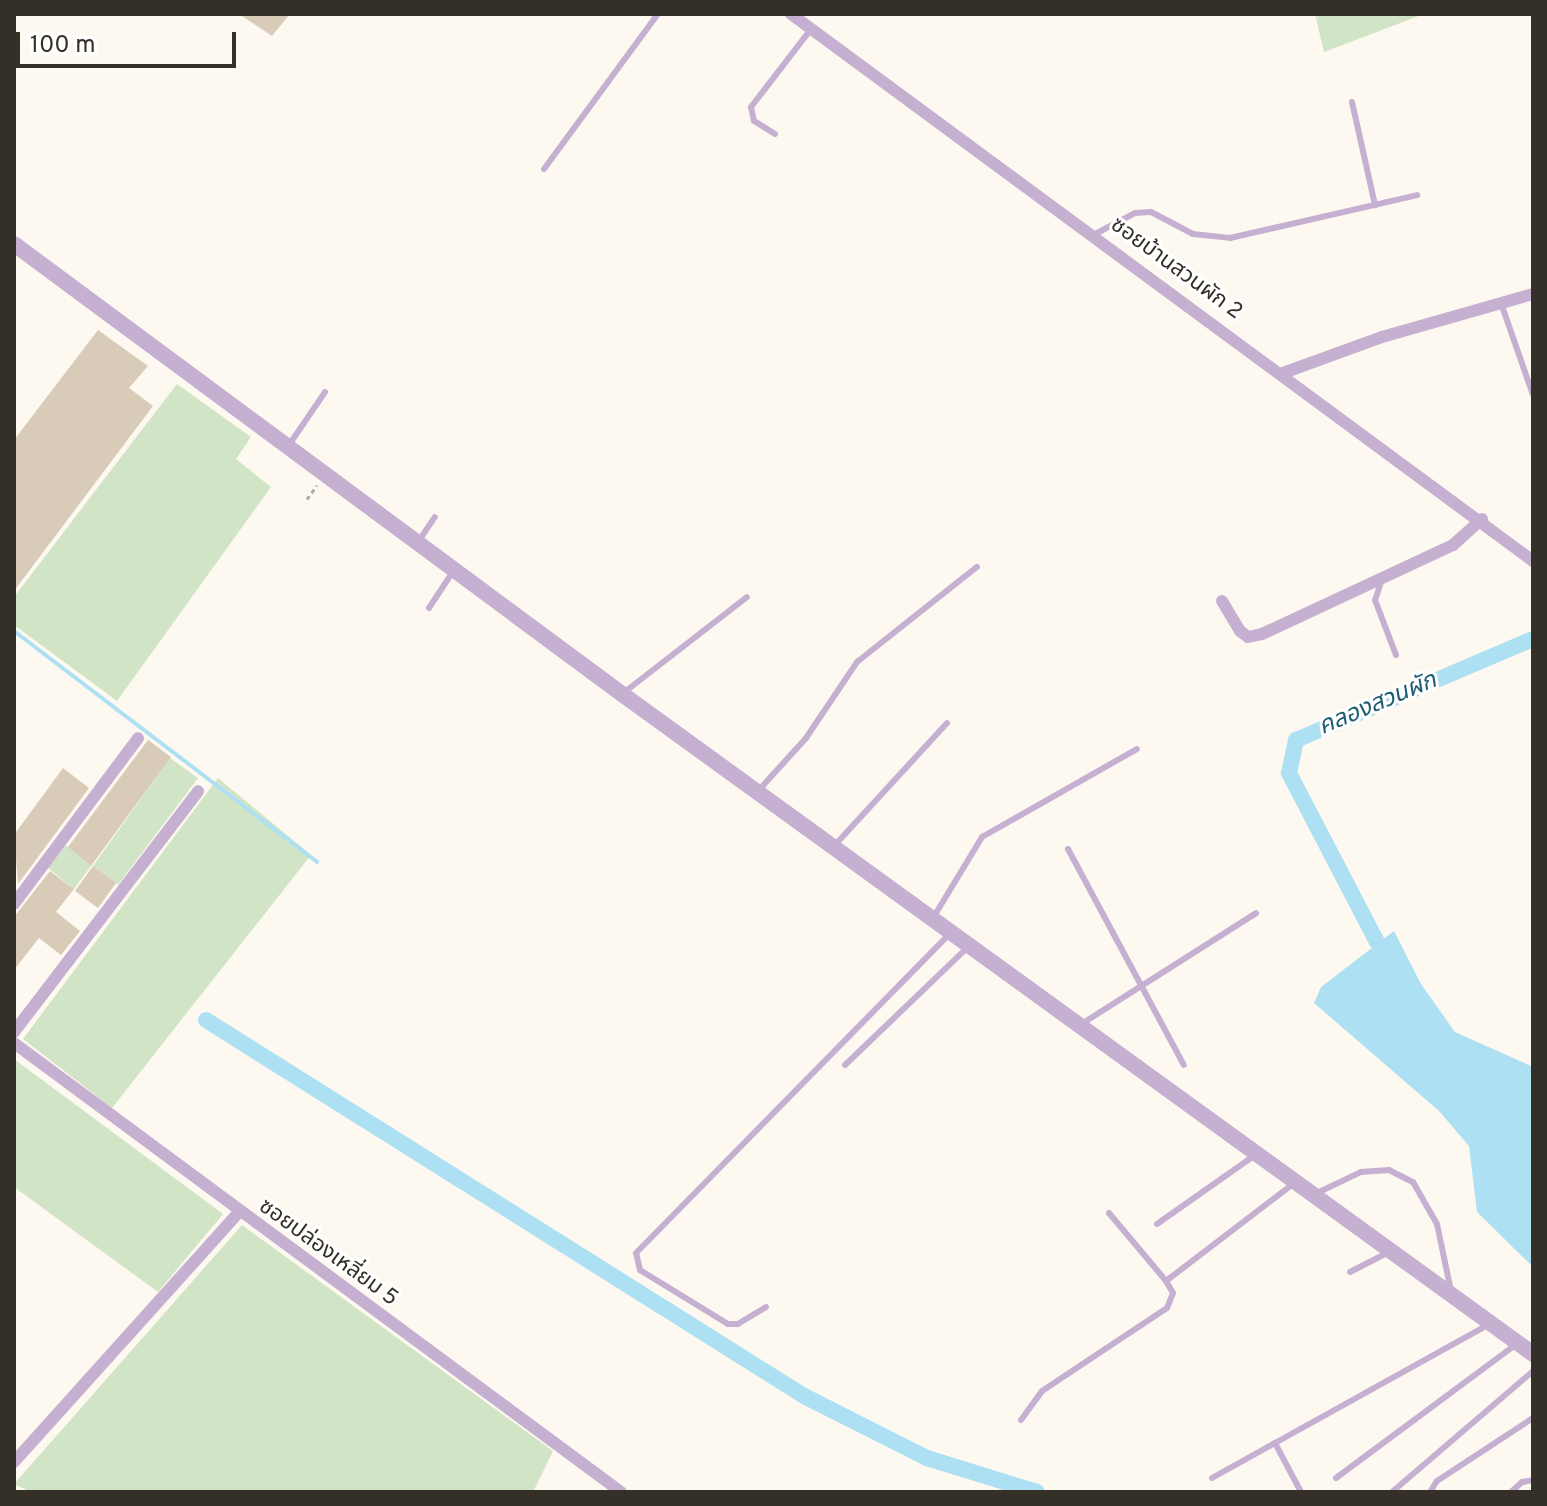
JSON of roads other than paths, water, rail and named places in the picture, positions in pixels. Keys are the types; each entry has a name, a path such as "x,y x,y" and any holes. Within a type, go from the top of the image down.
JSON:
{"street":[{"name":"ซอยบ้านสวนผัก 2","path":"791,14 1482,519 1533,561"},
{"path":"14,244 622,694 1080,1025 1293,1184 1533,1354"},
{"path":"1283,373 1338,351 1533,294"},
{"path":"1222,601 1248,637 1453,545 1482,519"},
{"path":"14,904 138,738"},
{"path":"14,1032 198,791"},
{"name":"ซอยปล่องเหลี่ยม 5","path":"14,1043 238,1213 621,1492"},
{"path":"14,1462 238,1213"}],"lane":[{"path":"544,169 658,14"},
{"path":"775,134 754,121 751,107 811,29"},
{"path":"1352,102 1375,205"},
{"path":"1095,234 1135,213 1151,212 1193,234 1230,238 1417,195"},
{"path":"1501,303 1533,395"},
{"path":"289,445 325,392"},
{"path":"418,542 435,517"},
{"path":"758,791 806,738 857,662 977,567"},
{"path":"429,608 454,570"},
{"path":"1386,576 1375,590 1375,600 1396,655"},
{"path":"622,694 747,597"},
{"path":"834,846 947,723"},
{"path":"933,918 982,837 1137,749"},
{"path":"1068,849 1184,1065"},
{"path":"1080,1025 1256,913"},
{"path":"766,1307 738,1324 728,1324 640,1270 636,1253 951,932"},
{"path":"845,1065 969,946"},
{"path":"1157,1224 1255,1155"},
{"path":"1310,1196 1361,1172 1389,1170 1413,1182 1437,1224 1451,1295"},
{"path":"1166,1281 1293,1184"},
{"path":"1021,1420 1042,1391 1167,1308 1173,1293 1166,1281 1109,1213"},
{"path":"1350,1272 1389,1252"},
{"path":"1212,1478 1492,1323"},
{"path":"1336,1478 1518,1343"},
{"path":"1392,1492 1533,1371"},
{"path":"1430,1492 1437,1481 1533,1418"},
{"path":"1275,1443 1301,1492"},
{"path":"1511,1492 1522,1482 1533,1480"}],"water":[{"path":"1394,931 1421,984 1455,1032 1533,1067 1533,1267 1477,1212 1469,1146 1439,1111 1314,1003 1321,987"}],"waterway":[{"path":"14,631 317,862"},
{"name":"คลองสวนผัก","path":"1377,942 1289,773 1296,740 1533,639"},
{"path":"206,1020 804,1396 927,1458 1037,1492"}]}
